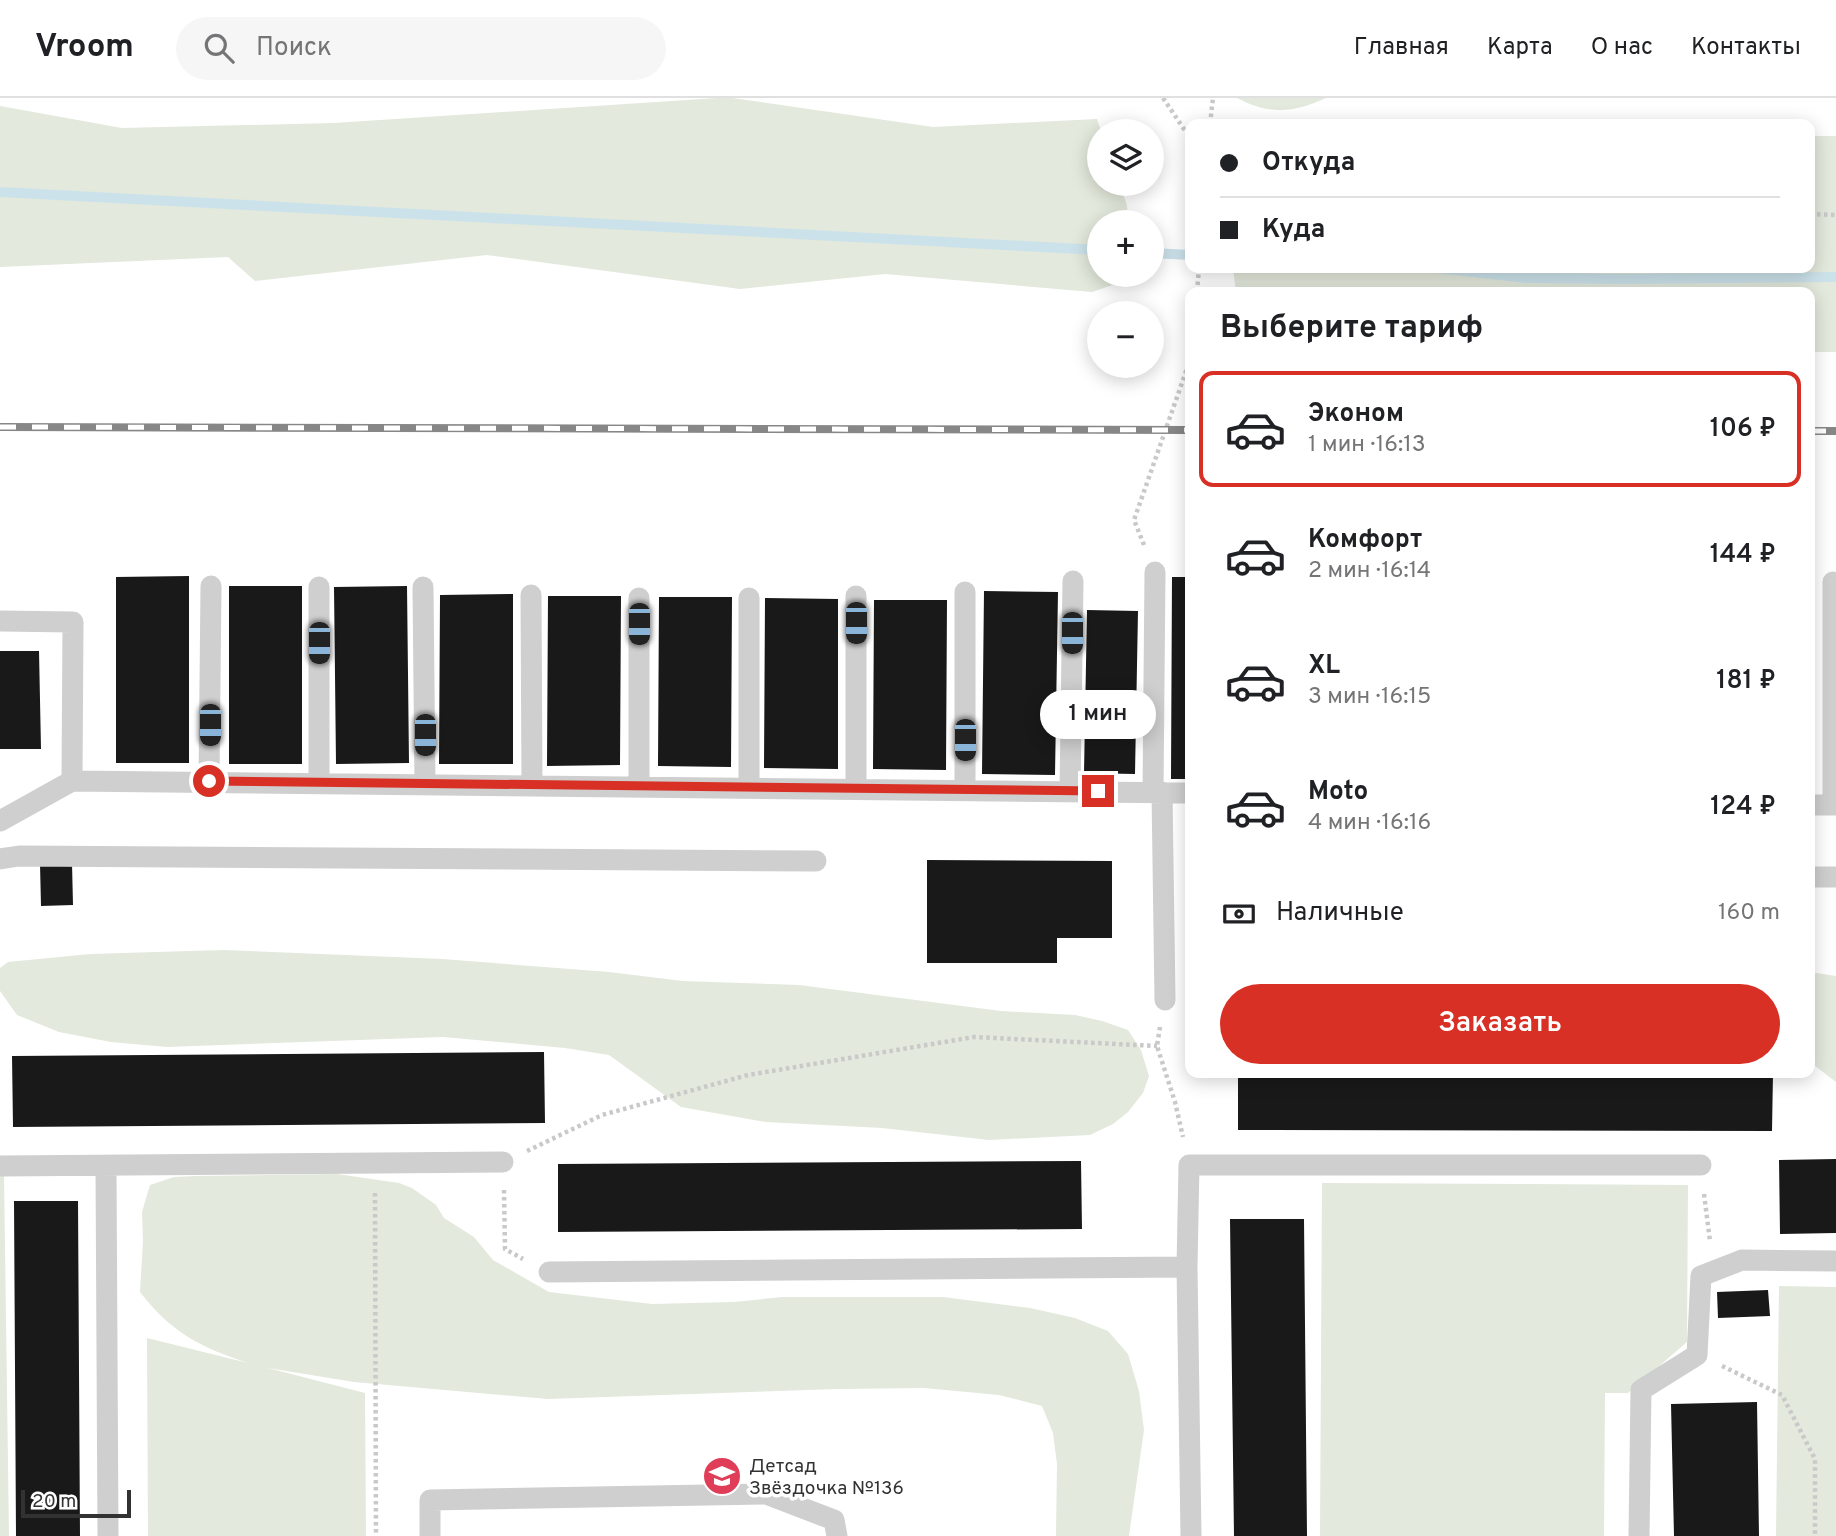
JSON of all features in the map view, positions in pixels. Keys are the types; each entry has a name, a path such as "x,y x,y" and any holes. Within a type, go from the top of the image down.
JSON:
{"lane":[{"path":"1155,572 1158,792 1165,1000"},
{"path":"1070,791 1073,581"},
{"path":"1815,805 1835,805 1833,582"},
{"path":"209,781 211,586"},
{"path":"318,587 319,782"},
{"path":"423,587 425,784"},
{"path":"965,592 965,790"},
{"path":"531,595 532,785"},
{"path":"856,596 856,789"},
{"path":"639,597 639,786"},
{"path":"748,598 749,788"},
{"path":"0,621 73,622 72,781"},
{"path":"0,821 72,781 1185,793"},
{"path":"0,859 33,856 816,861"},
{"path":"1815,877 1836,877"},
{"path":"0,1166 503,1162"},
{"path":"1191,1536 1187,1267 1189,1165 1701,1165"},
{"path":"106,1166 108,1536"},
{"path":"1639,1536 1641,1390 1697,1355 1702,1276 1742,1260 1836,1261"},
{"path":"549,1272 1187,1267"},
{"path":"430,1536 429,1500 766,1494 834,1520 837,1536"}],"path":[{"path":"1163,98 1185,131"},
{"path":"1211,119 1213,98"},
{"path":"1815,214 1836,215"},
{"path":"1134,520 1185,374"},
{"path":"1165,1000 1157,1046 1175,1102 1189,1165"},
{"path":"549,1272 505,1249 503,1162 602,1115 748,1075 974,1037 1157,1046"},
{"path":"374,1164 376,1536"},
{"path":"1701,1165 1709,1240 1742,1260"},
{"path":"1697,1355 1782,1395 1815,1459 1815,1536"}],"shaded area":[{"path":"717,98 733,98 933,127 1087,119 1087,196 1124,196 1127,210 1087,210 1087,287 1107,287 1092,292 885,274 740,289 487,255 255,281 228,257 0,267 0,106 122,128 334,123"},
{"path":"1237,98 1326,98 1303,107 1281,110 1260,107"},
{"path":"1815,136 1836,136 1836,352 1815,352 1815,287 1235,287 1234,273 1815,273"},
{"path":"224,950 442,959 609,972 683,981 799,985 1001,1011 1075,1015 1128,1030 1141,1050 1149,1076 1143,1093 1128,1112 1113,1124 1090,1135 989,1140 882,1128 766,1122 681,1107 609,1055 565,1048 443,1037 167,1047 111,1042 59,1032 17,1015 0,991 0,968 8,962 90,954"},
{"path":"1815,973 1836,976 1836,1082 1815,1066"},
{"path":"0,1173 4,1173 9,1536 0,1536"},
{"path":"337,1174 399,1183 412,1188 436,1205 444,1218 474,1237 493,1260 549,1292 652,1304 734,1302 782,1297 943,1297 1030,1308 1075,1318 1108,1331 1128,1354 1139,1391 1144,1430 1129,1536 1056,1536 1057,1464 1053,1433 1042,1406 999,1395 924,1388 548,1399 354,1382 268,1368 365,1393 366,1536 148,1536 147,1338 248,1363 215,1351 188,1337 164,1318 140,1292 142,1212 150,1185 174,1177"},
{"path":"1322,1183 1688,1185 1687,1342 1628,1393 1605,1393 1604,1536 1320,1536"},
{"path":"1779,1286 1836,1287 1836,1536 1776,1536"}],"building":[{"path":"189,576 189,763 116,763 116,577"},
{"path":"1172,577 1185,577 1185,779 1171,779"},
{"path":"229,586 302,586 302,764 229,764"},
{"path":"407,586 409,763 336,764 334,587"},
{"path":"984,591 1058,592 1055,775 982,774"},
{"path":"513,594 513,764 439,764 440,595"},
{"path":"548,596 621,596 620,765 547,766"},
{"path":"659,597 732,597 731,767 658,766"},
{"path":"765,598 838,599 838,769 764,768"},
{"path":"874,600 947,600 946,770 873,769"},
{"path":"1087,610 1138,611 1135,774 1084,773"},
{"path":"0,651 39,651 41,749 0,749"},
{"path":"927,860 1112,861 1112,938 1057,938 1057,963 927,963"},
{"path":"72,863 73,905 41,906 40,864"},
{"path":"544,1052 545,1123 13,1127 12,1056"},
{"path":"1238,1078 1773,1078 1772,1131 1238,1130"},
{"path":"1836,1159 1836,1233 1780,1234 1779,1160"},
{"path":"1081,1161 1082,1229 558,1232 558,1164"},
{"path":"14,1201 78,1201 80,1536 16,1536"},
{"path":"1230,1219 1304,1219 1307,1536 1234,1536"},
{"path":"1768,1290 1770,1316 1718,1318 1717,1292"},
{"path":"1757,1402 1759,1536 1674,1536 1671,1404"}],"waterway":[{"path":"0,192 1087,249"},
{"path":"1164,254 1185,255"},
{"path":"1482,273 1527,278 1836,277"}],"railway":[{"path":"0,427 1185,430"},
{"path":"1815,431 1836,431"}],"place":[{"name":"Детсад Звёздочка №136","path":"722,1476"}],"route":[{"path":"209,781 1098,791"}]}
